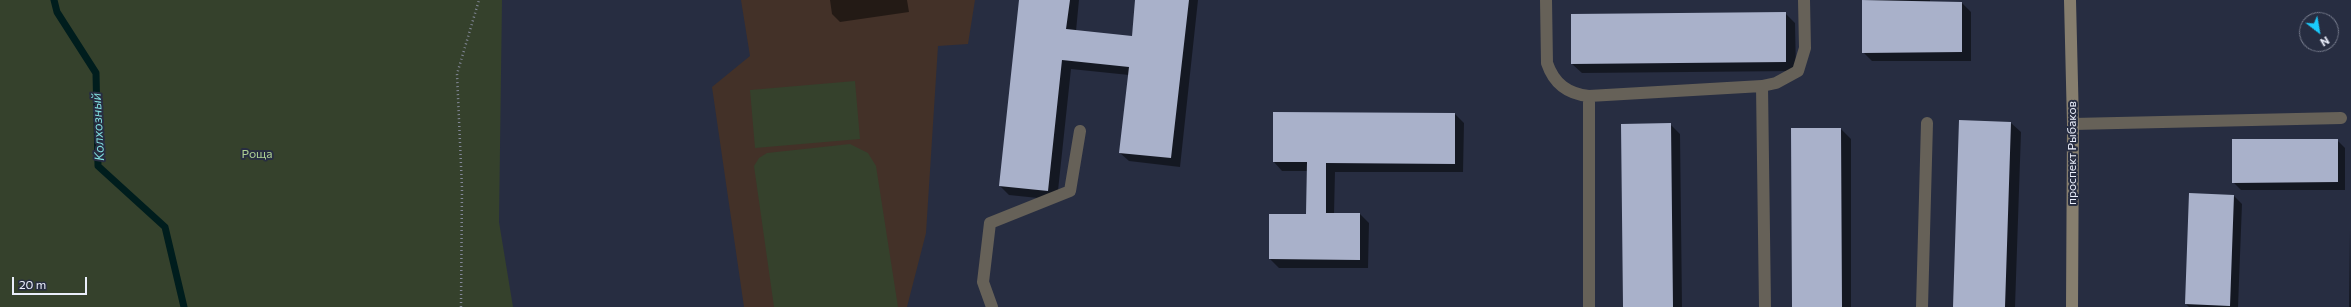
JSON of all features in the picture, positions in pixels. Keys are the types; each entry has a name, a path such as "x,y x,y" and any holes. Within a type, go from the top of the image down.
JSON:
{"main road":[{"name":"проспект Рыбаков","path":"2070,0 2073,124 2072,307"}],"lane":[{"path":"1546,0 1547,63 1550,71 1556,81 1567,90 1589,96 1762,86 1776,83 1798,71 1805,48 1804,0"},
{"path":"1762,86 1765,307"},
{"path":"1589,96 1590,307"},
{"path":"2073,124 2341,118"},
{"path":"1922,307 1927,123"},
{"path":"992,307 983,282 990,223 1070,191 1080,132"}],"path":[{"path":"461,307 462,188 457,74 479,0"}],"shaded area":[{"path":"741,0 975,0 968,44 938,46 926,233 907,307 744,307 712,87 750,56"}],"green space":[{"name":"Роща","path":"0,0 502,0 499,222 513,307 0,307"},
{"path":"855,81 860,139 755,148 750,90"},
{"path":"850,144 868,153 876,166 898,307 774,307 754,166 759,158 767,153"}],"building":[{"path":"1019,0 1070,0 1066,29 1132,36 1135,0 1189,0 1171,158 1119,153 1129,67 1062,60 1048,191 999,186"},
{"path":"1862,0 1962,2 1962,52 1862,53"},
{"path":"1786,12 1786,62 1571,64 1571,14"},
{"path":"1273,112 1455,113 1455,164 1326,163 1326,213 1360,213 1360,260 1269,259 1269,214 1306,214 1307,162 1273,162"},
{"path":"1959,120 2011,122 2005,307 1953,307"},
{"path":"1671,123 1673,307 1623,307 1621,124"},
{"path":"1791,128 1841,128 1842,307 1792,307"},
{"path":"2232,139 2338,139 2338,182 2232,183"},
{"path":"2189,193 2234,195 2230,306 2185,304"}],"waterway":[{"name":"Колхозный","path":"54,0 57,12 96,73 98,166 165,227 184,307"}]}
